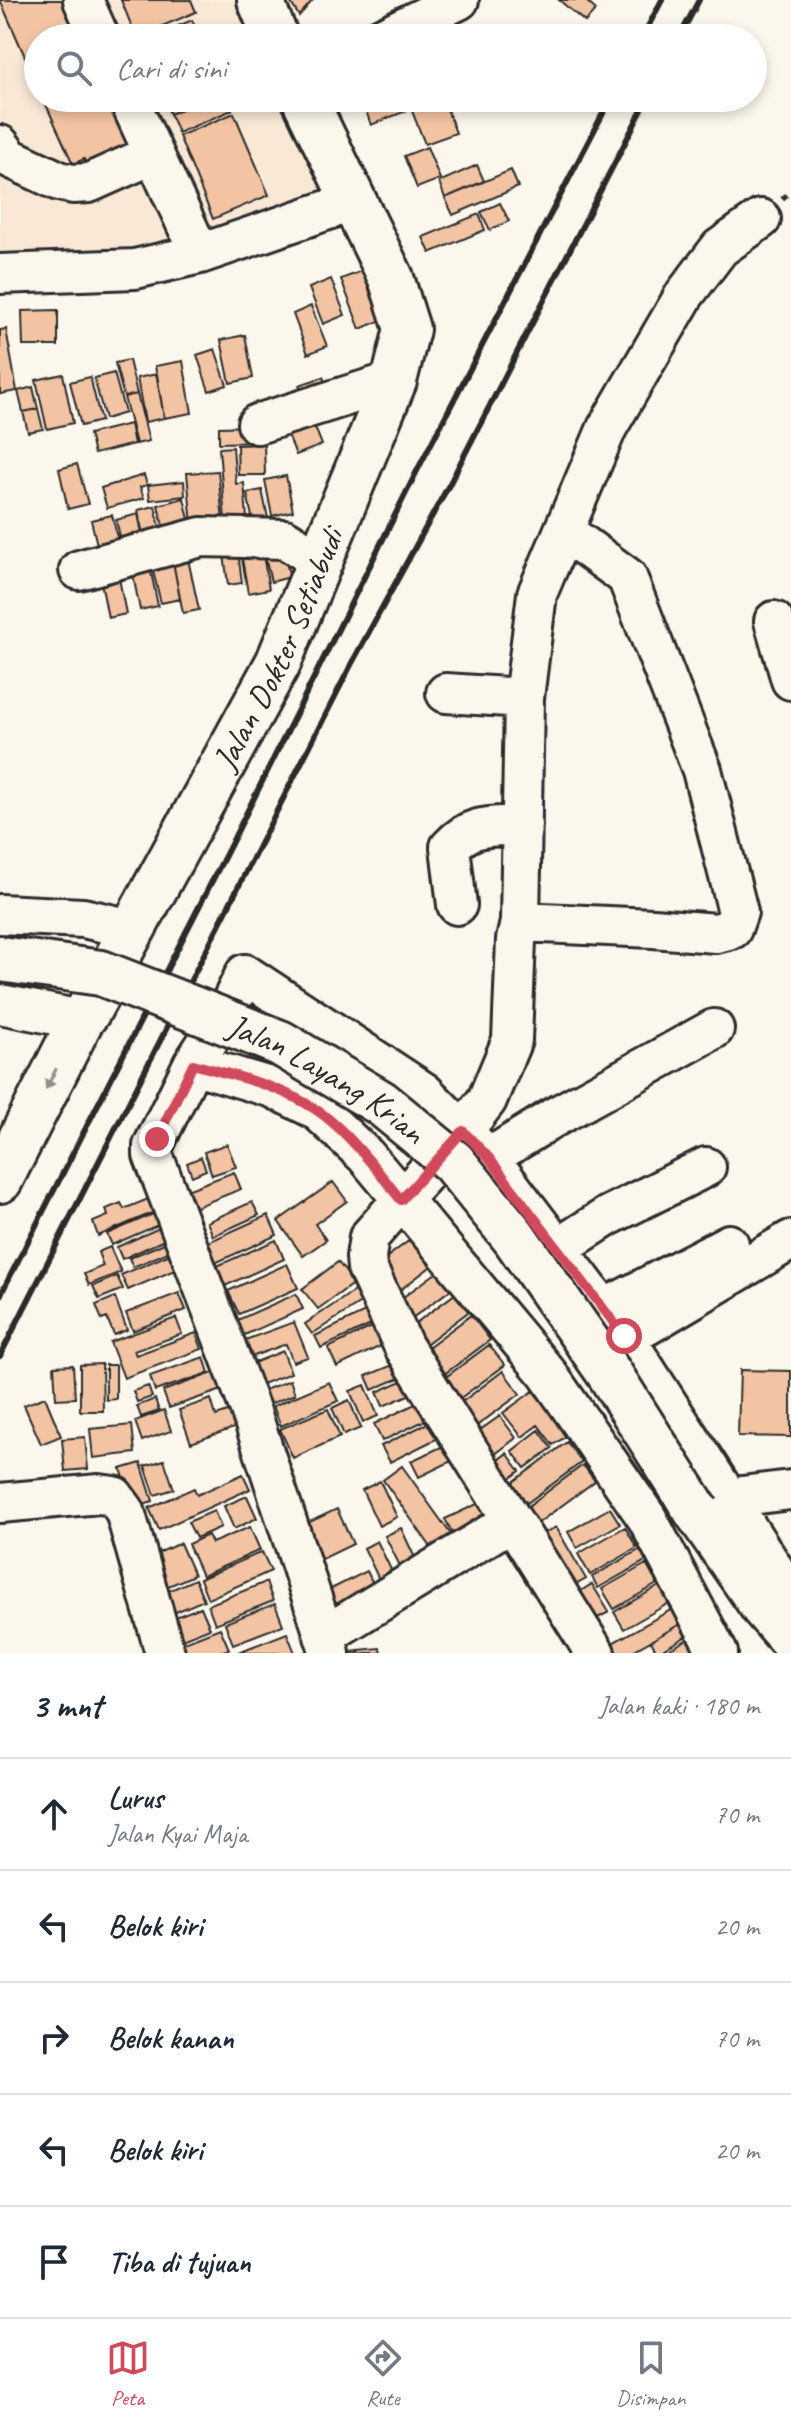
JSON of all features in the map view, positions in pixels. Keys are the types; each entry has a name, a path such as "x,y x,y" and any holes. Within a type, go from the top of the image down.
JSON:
{"main road":[{"path":"260,0 270,24"},
{"name":"Jalan Dokter Setiabudi","path":"0,1180 84,1016 278,663 394,381 407,329 391,278 311,112"},
{"name":"Jalan Layang Krian","path":"0,959 101,973 280,1043 381,1103 453,1162 514,1237 609,1373 712,1505 763,1607 791,1639"}],"street":[{"path":"83,0 94,24"},
{"path":"410,24 459,0"},
{"path":"134,112 200,254"},
{"path":"0,145 10,158 59,181 73,184 89,183 154,154"},
{"path":"0,274 135,269 200,254 354,201"},
{"path":"467,1145 512,1040 516,940 520,922 524,698 537,594 607,428 685,294 720,248 761,219"},
{"path":"257,424 394,381"},
{"path":"520,922 716,933 732,929 738,912 702,770 627,577 564,531"},
{"path":"79,570 201,537 285,539 320,561"},
{"path":"774,621 791,680"},
{"path":"446,693 524,698"},
{"path":"457,905 450,847 473,828 522,825"},
{"path":"0,914 83,918 124,943"},
{"path":"512,1521 327,1645 251,1412 153,1155 153,1146 197,1059 225,1015 245,974 424,1092 558,1248 614,1323 712,1505 791,1596"},
{"path":"0,1004 84,1016"},
{"path":"595,1653 404,1347 367,1268 369,1237 412,1187 467,1145 553,1118 714,1029"},
{"path":"197,1059 273,1088 317,1110 366,1156 412,1187 547,1373 647,1518 718,1653"},
{"path":"558,1248 608,1216 706,1167"},
{"path":"614,1323 646,1326 791,1240"},
{"path":"614,1323 729,1244"},
{"path":"712,1505 791,1490"},
{"path":"0,1503 99,1494 114,1496 125,1511 165,1653"}],"shaded area":[{"path":"0,0 235,0 246,24 24,24 24,112 286,112 332,210 189,258 0,262"}],"building":[{"path":"0,0 63,0 74,24 24,24 24,54"},
{"path":"121,0 191,0 196,12 167,24 131,24"},
{"path":"289,0 313,0 299,16"},
{"path":"559,0 585,0 596,10 585,22"},
{"path":"49,112 113,112 133,158 92,176 84,159 73,164"},
{"path":"175,112 227,112 178,133 170,114"},
{"path":"366,112 404,112 371,125"},
{"path":"412,112 448,112 456,133 425,144"},
{"path":"234,113 269,195 213,219 179,136"},
{"path":"427,147 440,179 417,188 404,156"},
{"path":"477,165 484,181 445,198 439,182"},
{"path":"511,170 518,187 453,215 445,198"},
{"path":"500,203 509,221 490,230 481,212"},
{"path":"479,214 485,230 430,253 423,237"},
{"path":"362,271 376,308 388,304 392,316 360,329 341,279"},
{"path":"331,279 345,315 323,324 309,288"},
{"path":"311,306 327,346 308,354 293,314"},
{"path":"58,310 58,346 23,346 22,311"},
{"path":"6,329 17,391 0,394 0,330"},
{"path":"245,335 253,378 230,383 221,340"},
{"path":"215,349 227,385 209,391 197,355"},
{"path":"129,360 137,394 124,397 115,363"},
{"path":"183,361 192,413 164,418 155,366"},
{"path":"114,373 125,413 105,419 94,378"},
{"path":"63,374 73,423 47,429 36,380"},
{"path":"157,374 164,418 145,422 137,378"},
{"path":"90,377 101,421 81,426 70,382"},
{"path":"323,377 331,398 307,407 299,385"},
{"path":"33,387 38,409 23,412 18,391"},
{"path":"137,394 149,441 136,444 124,397"},
{"path":"38,409 43,429 28,432 23,412"},
{"path":"130,424 134,444 94,454 89,434"},
{"path":"314,425 322,445 296,455 288,435"},
{"path":"258,426 259,442 219,443 219,427"},
{"path":"264,444 265,475 238,475 237,445"},
{"path":"233,447 236,484 244,483 248,530 226,532 219,448"},
{"path":"77,464 88,504 68,509 59,469"},
{"path":"218,471 223,521 192,525 187,473"},
{"path":"144,475 147,485 140,487 144,498 107,508 101,488"},
{"path":"286,476 293,511 272,516 265,480"},
{"path":"184,481 185,496 150,500 148,485"},
{"path":"262,490 270,528 255,531 247,493"},
{"path":"184,498 193,536 167,542 158,505"},
{"path":"155,506 162,536 144,540 138,510"},
{"path":"138,514 145,547 124,553 116,520"},
{"path":"112,515 120,548 99,553 91,520"},
{"path":"281,544 290,577 271,582 263,549"},
{"path":"262,549 269,589 248,593 241,553"},
{"path":"238,552 242,583 228,585 224,554"},
{"path":"188,559 199,610 183,613 173,562"},
{"path":"173,562 180,599 161,603 152,567"},
{"path":"151,572 158,606 140,610 133,575"},
{"path":"119,578 126,614 108,618 101,582"},
{"path":"227,1144 236,1167 212,1175 204,1152"},
{"path":"201,1157 206,1170 192,1176 187,1163"},
{"path":"234,1172 241,1189 191,1209 184,1191"},
{"path":"333,1182 347,1201 315,1224 326,1240 303,1256 278,1221"},
{"path":"153,1197 159,1210 98,1236 93,1222 108,1216 106,1209 121,1203 124,1209"},
{"path":"252,1202 259,1215 213,1236 207,1222"},
{"path":"160,1211 165,1222 112,1245 107,1234"},
{"path":"268,1215 277,1235 215,1263 206,1243"},
{"path":"166,1225 171,1237 122,1259 117,1247"},
{"path":"414,1237 434,1264 396,1293 375,1266"},
{"path":"276,1240 284,1259 225,1286 217,1266"},
{"path":"169,1241 173,1250 133,1267 129,1258"},
{"path":"110,1247 121,1272 89,1285 84,1274 103,1266 98,1252"},
{"path":"184,1248 191,1263 128,1290 121,1275"},
{"path":"338,1262 354,1283 318,1309 302,1289"},
{"path":"287,1264 298,1288 239,1314 228,1291"},
{"path":"440,1270 454,1287 404,1324 391,1306"},
{"path":"117,1276 123,1289 99,1299 93,1286"},
{"path":"463,1288 476,1306 419,1349 405,1331"},
{"path":"354,1291 362,1302 312,1334 305,1324"},
{"path":"179,1293 186,1310 133,1331 126,1313"},
{"path":"296,1294 303,1309 240,1337 233,1322"},
{"path":"115,1297 127,1330 114,1335 107,1318 102,1320 96,1305"},
{"path":"367,1311 373,1324 321,1348 315,1336"},
{"path":"471,1315 490,1340 435,1381 416,1356"},
{"path":"176,1318 182,1334 134,1351 136,1355 196,1333 202,1349 124,1378 110,1342"},
{"path":"294,1322 308,1357 293,1362 286,1344 243,1360 237,1343"},
{"path":"376,1325 385,1344 337,1367 328,1348"},
{"path":"489,1345 505,1365 451,1405 435,1385"},
{"path":"283,1351 291,1373 254,1387 246,1366"},
{"path":"204,1357 209,1373 155,1391 150,1376"},
{"path":"400,1362 406,1375 372,1390 366,1376"},
{"path":"102,1364 103,1411 80,1411 80,1365"},
{"path":"73,1365 75,1398 56,1399 54,1366"},
{"path":"106,1365 116,1365 116,1399 106,1400"},
{"path":"740,1370 791,1371 791,1437 738,1436"},
{"path":"503,1371 520,1394 471,1430 454,1408"},
{"path":"216,1372 222,1390 169,1408 163,1391"},
{"path":"290,1380 295,1394 267,1405 262,1391"},
{"path":"404,1380 411,1394 383,1406 377,1392"},
{"path":"329,1382 338,1401 281,1426 273,1406"},
{"path":"365,1385 378,1416 363,1422 350,1391"},
{"path":"148,1386 152,1397 137,1402 133,1391"},
{"path":"533,1391 568,1435 553,1445 538,1425 522,1437 503,1413"},
{"path":"45,1397 61,1436 41,1444 24,1405"},
{"path":"155,1399 159,1411 141,1417 137,1406"},
{"path":"211,1399 216,1416 231,1411 237,1427 191,1443 179,1410"},
{"path":"349,1400 361,1428 344,1435 332,1408"},
{"path":"421,1401 430,1418 382,1441 374,1424"},
{"path":"328,1409 340,1437 293,1458 280,1429"},
{"path":"164,1410 171,1431 142,1441 135,1421"},
{"path":"500,1416 516,1438 486,1461 469,1438"},
{"path":"432,1421 440,1437 390,1462 381,1446"},
{"path":"132,1425 135,1453 93,1458 90,1429"},
{"path":"539,1430 552,1448 525,1468 512,1451"},
{"path":"85,1437 88,1469 65,1471 62,1439"},
{"path":"454,1441 462,1456 419,1477 411,1461"},
{"path":"567,1442 582,1462 527,1503 512,1483"},
{"path":"507,1453 520,1471 498,1488 485,1470"},
{"path":"164,1460 174,1489 155,1495 145,1466"},
{"path":"141,1463 153,1501 134,1507 121,1469"},
{"path":"583,1465 595,1481 534,1526 523,1510"},
{"path":"402,1466 455,1540 436,1554 383,1480"},
{"path":"243,1474 250,1489 159,1530 149,1508 194,1488 197,1495"},
{"path":"380,1481 397,1517 379,1526 362,1490"},
{"path":"247,1496 257,1518 234,1529 224,1506"},
{"path":"492,1497 500,1514 454,1536 445,1519"},
{"path":"610,1508 620,1524 577,1548 568,1532"},
{"path":"337,1509 353,1544 318,1561 301,1526"},
{"path":"214,1511 221,1527 196,1538 188,1522"},
{"path":"250,1527 260,1550 202,1576 188,1544 208,1535 212,1543"},
{"path":"556,1527 586,1579 568,1589 538,1537"},
{"path":"625,1527 637,1548 590,1575 578,1554"},
{"path":"401,1528 416,1560 401,1568 385,1536"},
{"path":"377,1541 398,1584 384,1590 364,1548"},
{"path":"180,1543 194,1575 157,1591 143,1560"},
{"path":"641,1549 647,1560 598,1588 592,1577"},
{"path":"262,1552 271,1571 208,1599 200,1579"},
{"path":"646,1564 657,1584 614,1609 602,1589"},
{"path":"367,1571 377,1592 333,1614 323,1593"},
{"path":"195,1579 204,1600 164,1617 155,1597"},
{"path":"266,1582 273,1601 215,1624 208,1605"},
{"path":"592,1584 609,1612 592,1621 576,1594"},
{"path":"661,1585 671,1602 624,1629 614,1612"},
{"path":"683,1603 691,1618 629,1653 616,1653 611,1644"},
{"path":"275,1604 283,1625 233,1644 225,1623"},
{"path":"201,1607 210,1628 169,1644 160,1623"},
{"path":"685,1621 692,1633 657,1653 651,1641"},
{"path":"220,1628 229,1649 218,1653 170,1653 169,1648"},
{"path":"287,1633 295,1653 236,1653"},
{"path":"688,1639 696,1653 663,1653"},
{"path":"380,1648 381,1653 348,1653 348,1651"}],"railway":[{"path":"649,24 662,0"},
{"path":"686,24 699,0"},
{"path":"0,1296 419,467 604,112"},
{"path":"0,1356 352,663 450,483 641,112"}],"route":[{"path":"157,1139 193,1064 273,1088 317,1110 366,1156 401,1200 463,1131 489,1158 624,1336"}]}
